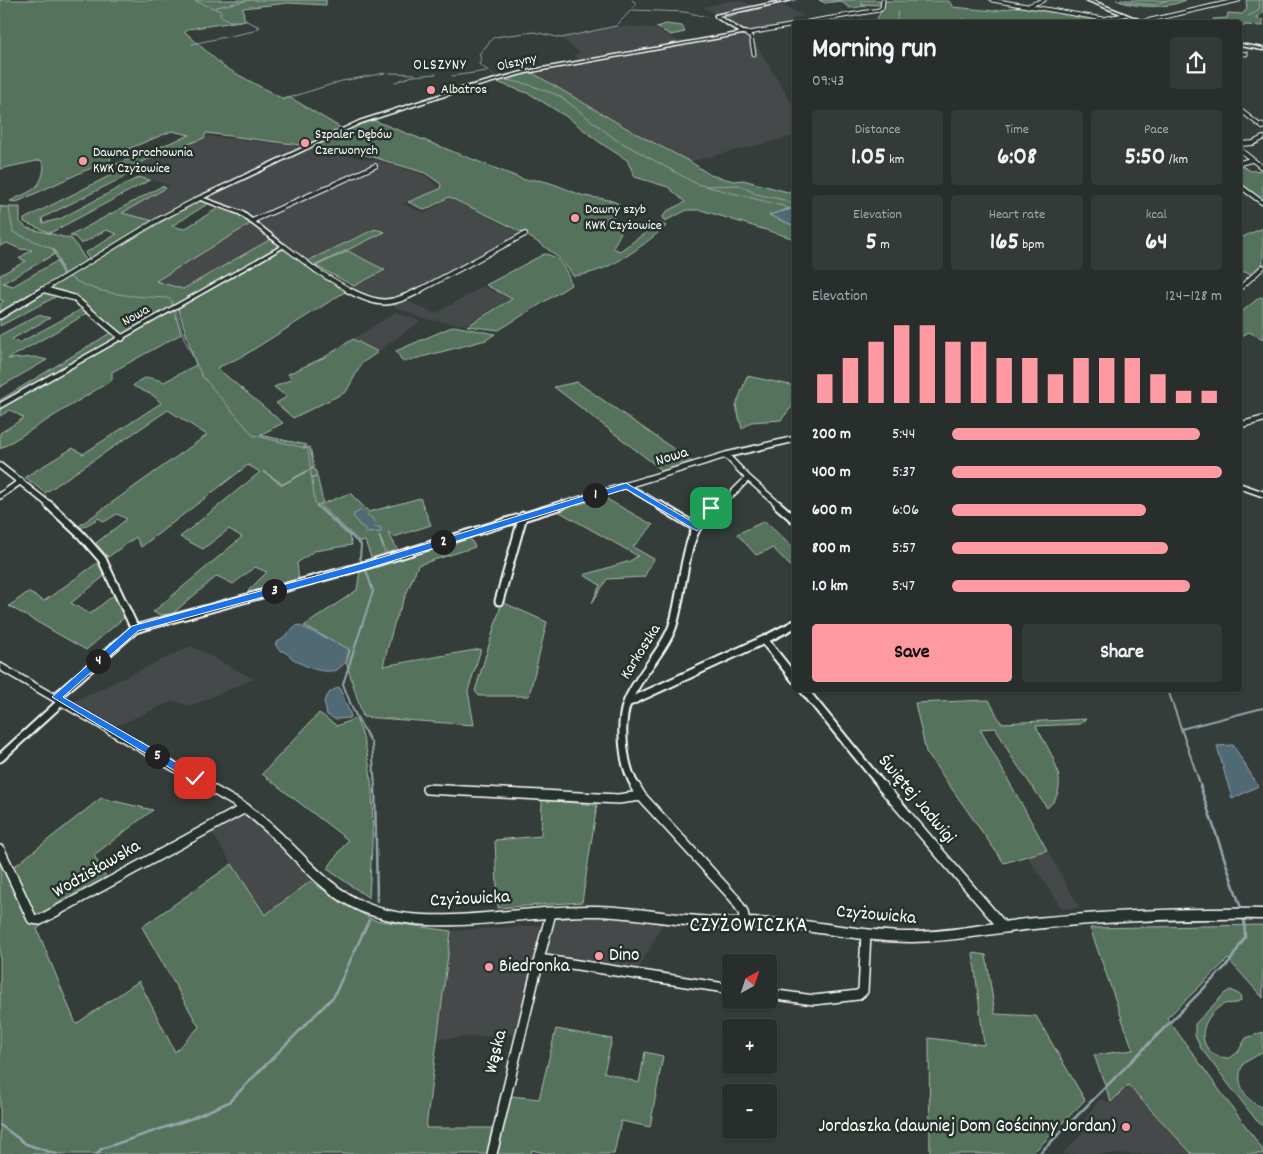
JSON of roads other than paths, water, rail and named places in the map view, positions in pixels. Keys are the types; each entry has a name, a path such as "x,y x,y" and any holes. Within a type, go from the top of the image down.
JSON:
{"main road":[{"path":"1088,0 1138,20"},
{"path":"1242,45 1262,48"}],"street":[{"path":"789,0 716,16 741,33 748,34 792,26"},
{"path":"820,20 880,10 883,0"},
{"path":"992,0 1103,19 1124,15"},
{"path":"1026,6 1044,0"},
{"path":"1152,20 1239,0"},
{"name":"Olszyny","path":"200,198 365,120 516,74 741,33"},
{"path":"748,34 751,37 754,54"},
{"path":"1242,53 1246,54"},
{"path":"1242,111 1263,127"},
{"path":"1242,144 1263,138"},
{"path":"1242,152 1263,168"},
{"path":"1242,162 1251,160"},
{"path":"252,221 375,166"},
{"path":"1242,188 1263,204"},
{"path":"0,316 158,220 200,198 241,213 330,280 380,302 392,303 407,297 524,234"},
{"name":"Nowa","path":"0,406 284,246"},
{"path":"1242,286 1263,266"},
{"path":"43,289 74,298 122,338"},
{"path":"1242,424 1263,419"},
{"path":"726,455 792,440"},
{"path":"726,455 748,478 792,517"},
{"name":"Nowa","path":"59,699 135,629 363,566 726,455"},
{"path":"0,466 21,482 91,546 103,561 135,629"},
{"name":"Karkoszka","path":"745,923 743,912 735,899 640,796 629,777 625,759 624,726 627,703 672,628 682,578 697,528 711,508 731,495 748,478"},
{"path":"0,496 21,482"},
{"path":"626,486 697,528"},
{"path":"1242,487 1263,494"},
{"path":"499,601 524,516"},
{"path":"627,703 792,626"},
{"path":"764,640 792,675"},
{"path":"0,666 245,808"},
{"name":"Świętej Jadwigi","path":"806,692 928,842 996,916 1004,928"},
{"path":"0,758 59,699"},
{"path":"427,790 618,799 640,796"},
{"name":"Czyżowicka","path":"245,808 270,828 338,892 363,907 390,916 449,920 612,911 660,918 798,926 911,938 947,936 1102,916 1263,914"},
{"name":"Wodzisławska","path":"0,850 32,919 40,920 47,918 245,808"},
{"name":"Wąska","path":"492,1154 538,959 551,913"},
{"path":"778,995 814,1000 858,995 863,990 866,934"},
{"path":"538,959 722,988"}],"water":[{"path":"792,209 792,225 769,215"},
{"path":"361,510 373,519 374,526 381,528 381,532 366,533 365,528 359,525 353,515"},
{"path":"298,625 349,649 346,662 337,670 325,671 302,664 279,650 275,644"},
{"path":"339,687 351,716 350,718 335,719 327,715 324,701 330,692"},
{"path":"1233,745 1258,786 1232,799 1217,746"}],"waterway":[{"path":"193,0 221,11 220,15 229,21 241,21"},
{"path":"216,7 250,0"},
{"path":"498,78 479,64 481,59 479,54 494,37 534,32 561,38 616,26 637,4 632,0"},
{"path":"722,18 796,0"},
{"path":"1126,2 1153,5 1168,0"},
{"path":"1248,16 1258,11 1260,6 1258,0"},
{"path":"632,10 685,12 707,17"},
{"path":"896,20 898,12"},
{"path":"192,44 254,31 260,27 244,20"},
{"path":"452,76 487,71"},
{"path":"282,100 342,81 385,73"},
{"path":"390,73 415,74"},
{"path":"395,82 413,76 436,74"},
{"path":"501,79 527,84 560,96 615,139 697,184 705,186"},
{"path":"705,186 739,185 756,194 792,204"},
{"path":"705,186 783,206 790,210"},
{"path":"0,206 9,208 13,232 55,250 57,254"},
{"path":"57,255 64,275"},
{"path":"69,277 92,288 116,294 167,298 172,301 172,307"},
{"path":"176,310 184,338 202,376 253,435 308,449 315,503 319,506"},
{"path":"317,505 361,545 360,558 363,564"},
{"path":"366,570 373,591 343,684 353,710 372,744 375,787"},
{"path":"1169,692 1181,729"},
{"path":"1181,729 1263,708"},
{"path":"1181,729 1201,787"},
{"path":"375,786 377,901"},
{"path":"1200,786 1242,911"},
{"path":"1039,1154 1229,963 1245,937 1244,917"},
{"path":"97,1154 101,1149 190,1119 229,1102 334,996 369,920"},
{"path":"0,1125 26,1144 56,1154"}],"place":[{"name":"Albatros","path":"431,90"},
{"name":"Szpaler Dębów Czerwonych","path":"305,143"},
{"name":"Dawna prochownia KWK Czyżowice","path":"83,161"},
{"name":"Dawny szyb KWK Czyżowice","path":"575,218"},
{"name":"Dino","path":"599,956"},
{"name":"Biedronka","path":"489,967"},
{"name":"Jordaszka (dawniej Dom Gościnny Jordan)","path":"1126,1127"}],"district":[{"name":"OLSZYNY","path":"440,66"},
{"name":"CZYŻOWICZKA","path":"749,927"}]}
